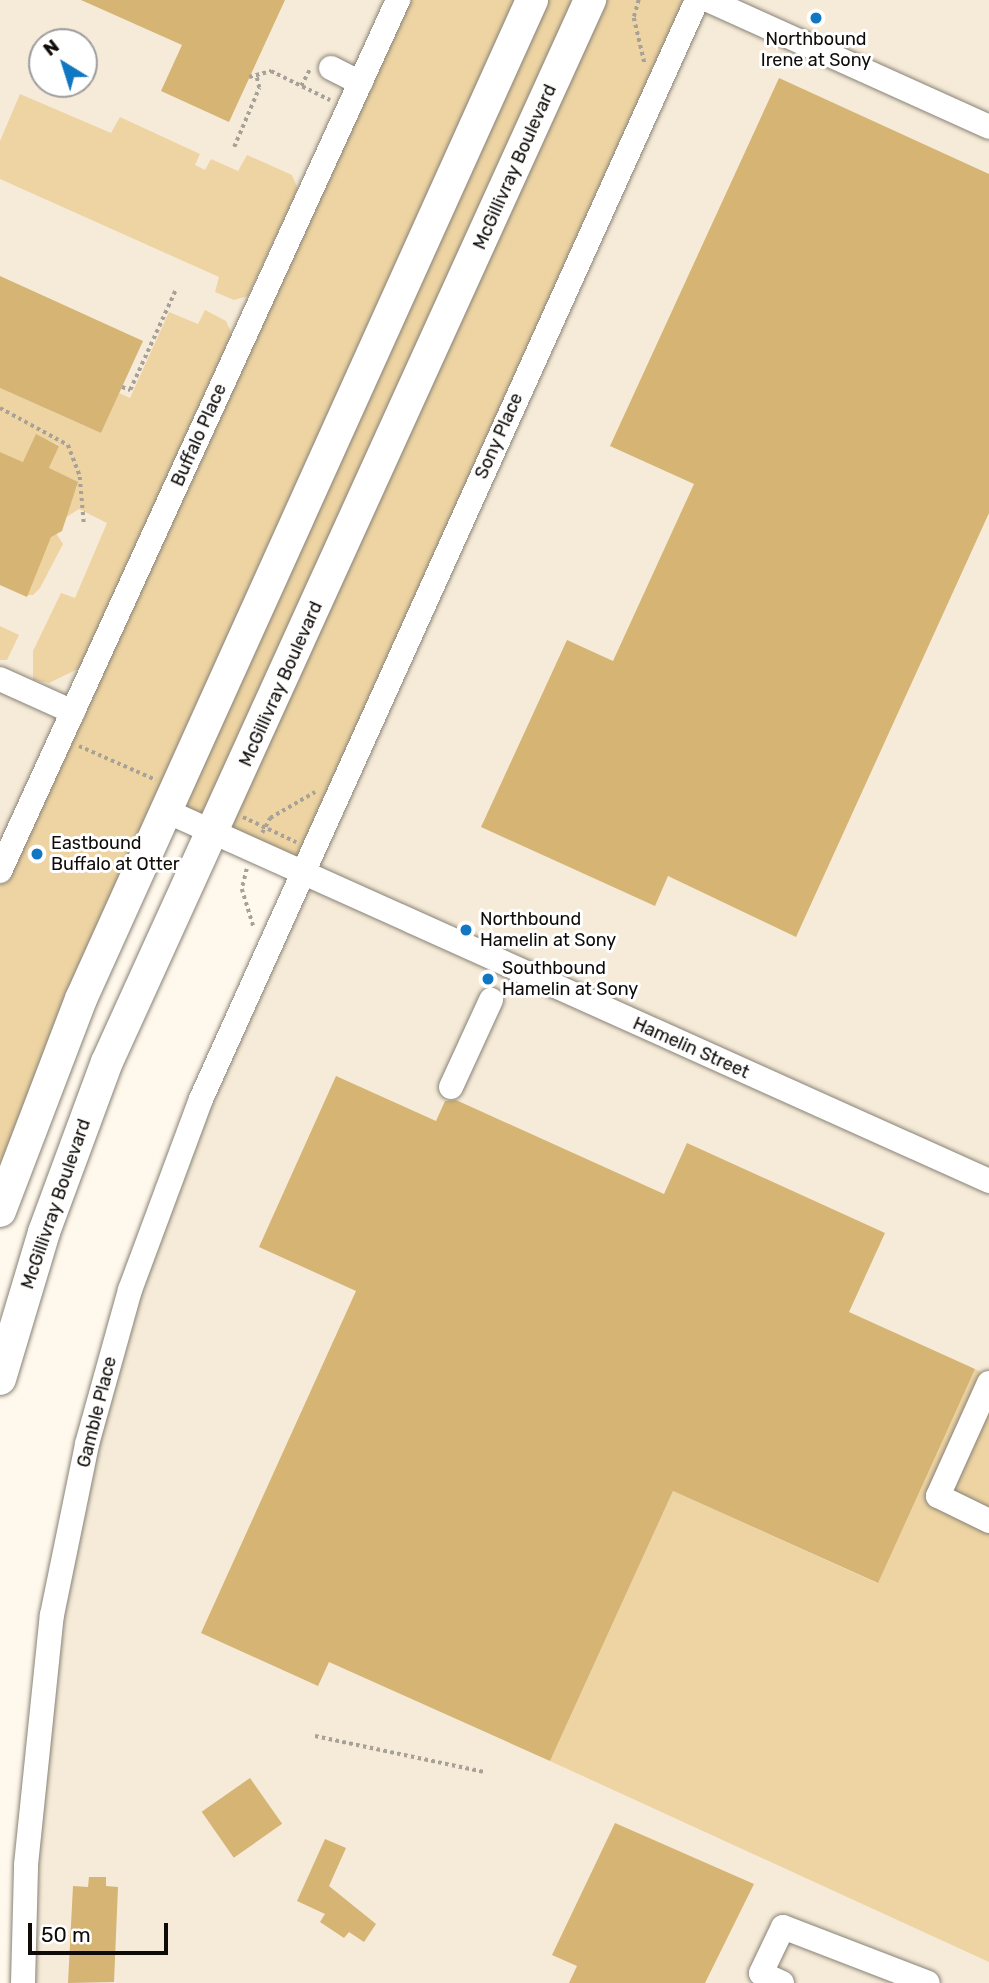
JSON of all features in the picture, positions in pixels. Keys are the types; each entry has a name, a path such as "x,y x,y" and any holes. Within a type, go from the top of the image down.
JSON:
{"main road":[{"path":"0,1211 60,1049 165,797 531,0"},
{"name":"McGillivray Boulevard","path":"0,1379 44,1232 107,1062 223,823 590,0"}],"street":[{"name":"Buffalo Place","path":"0,871 398,0"},
{"name":"Sony Place","path":"301,873 697,0"},
{"path":"708,0 989,127"},
{"path":"321,68 360,82"},
{"path":"0,679 73,712"},
{"name":"Hamelin Street","path":"165,797 223,823 301,873 989,1181"},
{"name":"Gamble Place","path":"23,1983 42,1685 87,1444 164,1192 301,873"},
{"path":"451,1087 491,1000"},
{"path":"989,1383 938,1496 989,1521"},
{"path":"782,1983 761,1973 783,1927 912,1980"}],"path":[{"path":"301,86 321,68"},
{"path":"249,77 271,71 348,108"},
{"path":"234,147 259,88 256,75"},
{"path":"122,387 130,390 176,289"},
{"path":"0,408 68,444 80,477 84,524"},
{"path":"62,738 165,797"},
{"path":"223,823 312,849"},
{"path":"315,1736 484,1772"}],"shaded area":[{"path":"0,0 398,0 0,871"},
{"path":"398,0 697,0 301,873 165,811 0,1211 0,871"},
{"path":"701,0 989,0 989,1983 23,1983 42,1685 130,1290"},
{"path":"20,94 111,133 120,117 200,154 195,165 205,170 211,159 238,171 247,155 292,175 298,189 248,296 234,300 215,292 219,277 0,179 0,141"},
{"path":"205,310 226,321 232,335 82,667 49,683 33,680 33,651 61,593 75,598 107,523 79,509 65,518 77,486 48,471 59,445 36,435 32,466 0,452 0,388 101,433 119,393 130,398 169,312 198,324"},
{"path":"54,530 63,544 40,588 33,595 23,595"},
{"path":"0,626 19,635 7,660 0,660"},
{"path":"975,1369 986,1375 989,1370 989,1962 550,1761 673,1491 877,1583"}],"building":[{"path":"81,0 285,0 229,122 161,91 182,45"},
{"path":"779,78 989,174 989,513 796,937 668,876 655,906 481,827 567,640 613,661 694,484 610,446"},
{"path":"0,276 143,341 101,433 0,388"},
{"path":"36,434 59,446 49,468 78,482 62,531 51,537 27,597 0,585 0,452 23,462"},
{"path":"336,1076 436,1121 445,1101 456,1100 664,1194 687,1143 885,1233 849,1312 975,1369 878,1583 673,1491 550,1761 329,1662 318,1686 201,1633 356,1291 259,1247"},
{"path":"250,1778 282,1824 234,1858 202,1812"},
{"path":"615,1823 754,1884 705,1983 569,1983 577,1966 552,1955"},
{"path":"325,1839 346,1848 329,1886 376,1924 364,1942 349,1932 344,1938 320,1922 325,1914 297,1901"},
{"path":"89,1877 106,1877 106,1886 118,1887 114,1982 68,1983 73,1886 88,1887"}],"place":[{"name":"Northbound Irene at Sony","path":"816,18"},
{"name":"Eastbound Buffalo at Otter","path":"37,854"},
{"name":"Northbound Hamelin at Sony","path":"466,930"},
{"name":"Southbound Hamelin at Sony","path":"488,979"}]}
